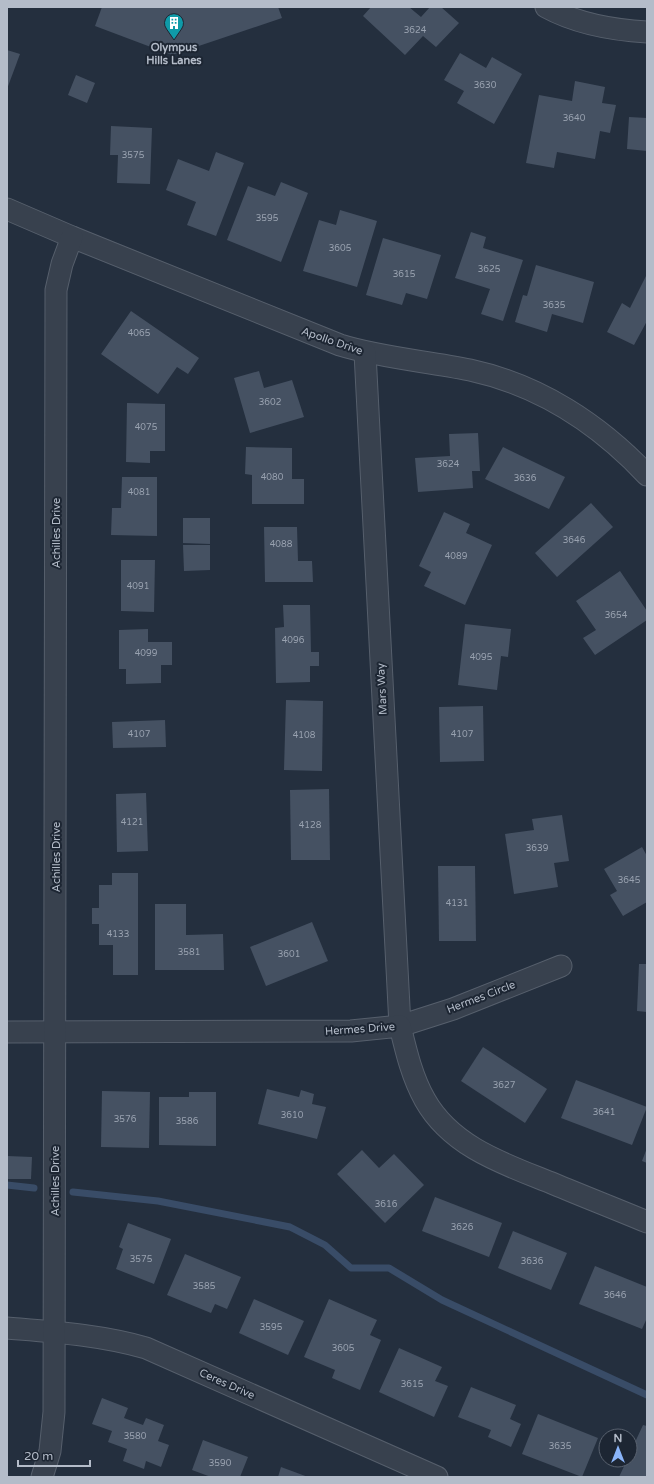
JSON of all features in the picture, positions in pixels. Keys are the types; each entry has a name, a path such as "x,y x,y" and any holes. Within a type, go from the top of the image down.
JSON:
{"street":[{"path":"546,7 557,13 589,24 619,30 647,32"},
{"name":"Apollo Drive","path":"7,209 316,336 365,353 468,370 508,381 531,390 576,415 599,431 647,475"},
{"name":"Achilles Drive","path":"42,1477 50,1451 54,1425 56,1032 56,290 62,264 72,237"},
{"name":"Mars Way","path":"365,353 400,1026"},
{"name":"Hermes Circle","path":"400,1026 453,1009 561,966"},
{"name":"Hermes Drive","path":"7,1032 351,1031 400,1026 411,1069 426,1101 436,1116 462,1141 492,1158 647,1222"},
{"name":"Ceres Drive","path":"7,1328 55,1332 115,1341 146,1348 408,1471 437,1477"}],"building":[{"name":"Olympus Hills Lanes","path":"102,7 278,7 282,18 172,55 95,26"},
{"path":"371,7 409,7 421,17 430,7 441,7 459,23 436,47 423,36 405,55 363,16"},
{"path":"7,50 20,54 7,89"},
{"path":"460,53 486,68 492,57 522,74 494,124 457,103 464,91 444,80"},
{"path":"76,75 95,83 87,103 68,95"},
{"path":"575,81 605,87 602,103 616,105 610,133 600,131 595,159 557,152 554,168 526,163 539,95 572,101"},
{"path":"629,117 647,118 647,151 627,149"},
{"path":"111,126 152,128 150,184 117,183 118,155 110,155"},
{"path":"216,152 244,163 216,236 187,225 196,202 166,190 178,159 209,171"},
{"path":"281,182 308,193 281,262 227,240 248,186 275,196"},
{"path":"340,210 377,221 357,287 303,271 319,220 336,225"},
{"path":"471,232 486,237 483,248 523,260 503,321 481,314 490,289 455,278"},
{"path":"383,238 441,255 427,299 406,293 402,305 366,295"},
{"path":"536,265 594,282 583,323 552,314 547,332 515,322 523,295 527,296"},
{"path":"647,274 647,321 634,345 607,332 622,303 630,308"},
{"path":"131,311 199,358 188,374 177,367 158,394 101,354"},
{"path":"259,371 264,388 292,380 304,417 250,433 234,378"},
{"path":"127,403 165,404 165,451 150,451 150,463 126,462"},
{"path":"478,433 480,471 472,471 473,488 418,492 415,458 450,456 449,434"},
{"path":"246,447 292,448 292,479 304,479 304,504 252,504 252,475 245,474"},
{"path":"503,447 565,477 549,509 485,479"},
{"path":"122,477 157,477 157,536 111,535 112,508 121,508"},
{"path":"591,503 613,527 557,577 535,553"},
{"path":"444,512 470,524 466,533 492,545 465,605 424,586 431,572 419,566"},
{"path":"183,518 210,518 210,544 183,543"},
{"path":"264,527 297,527 298,561 312,561 313,582 265,582"},
{"path":"183,545 210,545 210,570 184,571"},
{"path":"121,560 155,560 154,612 121,611"},
{"path":"620,571 647,611 647,620 595,655 583,638 596,630 576,601"},
{"path":"283,605 310,605 311,652 319,652 319,666 310,666 310,682 276,683 275,628 284,627"},
{"path":"465,624 511,629 508,657 501,656 497,690 458,685"},
{"path":"148,629 148,642 172,642 172,665 161,665 161,683 126,684 126,669 119,669 119,630"},
{"path":"286,700 323,701 322,771 284,770"},
{"path":"483,706 484,761 440,762 439,707"},
{"path":"165,720 166,747 113,748 112,722"},
{"path":"329,789 330,860 291,860 290,790"},
{"path":"146,793 148,851 117,852 116,794"},
{"path":"562,815 569,861 554,863 558,887 514,894 505,834 534,830 532,819"},
{"path":"642,847 647,856 647,902 623,916 610,895 617,891 604,869"},
{"path":"438,866 475,866 476,941 439,941"},
{"path":"112,873 138,873 138,975 113,975 113,945 99,945 99,924 92,924 92,908 99,908 99,885 112,885"},
{"path":"155,904 186,904 186,935 223,934 224,970 155,970"},
{"path":"312,922 328,961 266,986 250,947"},
{"path":"639,964 647,964 647,1012 637,1011"},
{"path":"483,1047 547,1089 525,1123 461,1081"},
{"path":"576,1080 647,1107 632,1145 561,1118"},
{"path":"267,1089 299,1097 301,1090 314,1094 312,1104 326,1107 317,1139 258,1124"},
{"path":"102,1091 150,1092 149,1148 101,1147"},
{"path":"189,1092 216,1092 216,1146 159,1145 159,1097 189,1097"},
{"path":"647,1148 647,1163 642,1161"},
{"path":"362,1150 379,1168 394,1154 424,1185 385,1223 337,1174"},
{"path":"7,1156 32,1157 31,1179 7,1179"},
{"path":"435,1197 502,1223 489,1257 422,1231"},
{"path":"128,1223 171,1239 154,1284 116,1269 123,1249 119,1247"},
{"path":"513,1231 567,1253 551,1290 498,1268"},
{"path":"185,1254 241,1277 227,1309 215,1304 211,1313 167,1295"},
{"path":"595,1266 647,1287 647,1318 642,1329 579,1304"},
{"path":"254,1299 304,1321 288,1355 239,1333"},
{"path":"329,1299 377,1320 370,1335 381,1340 360,1390 332,1378 335,1370 304,1357"},
{"path":"399,1348 442,1367 435,1381 448,1386 434,1417 379,1392"},
{"path":"471,1387 516,1405 510,1419 521,1424 511,1447 488,1437 491,1430 458,1417"},
{"path":"102,1398 128,1408 124,1418 143,1425 146,1418 164,1425 158,1441 169,1445 161,1467 146,1461 144,1469 123,1461 127,1449 108,1442 112,1431 92,1424"},
{"path":"538,1414 598,1438 582,1477 522,1454"},
{"path":"643,1425 647,1426 647,1477 619,1477 623,1468 638,1468 638,1436"},
{"path":"203,1440 248,1457 240,1477 211,1477 192,1470"},
{"path":"281,1467 308,1477 278,1477"}],"waterway":[{"path":"7,1185 34,1188"},
{"path":"73,1192 158,1201 290,1227 325,1245 351,1268 389,1268 442,1300 647,1395"}],"place":[{"name":"Olympus Hills Lanes","path":"174,40"}]}
